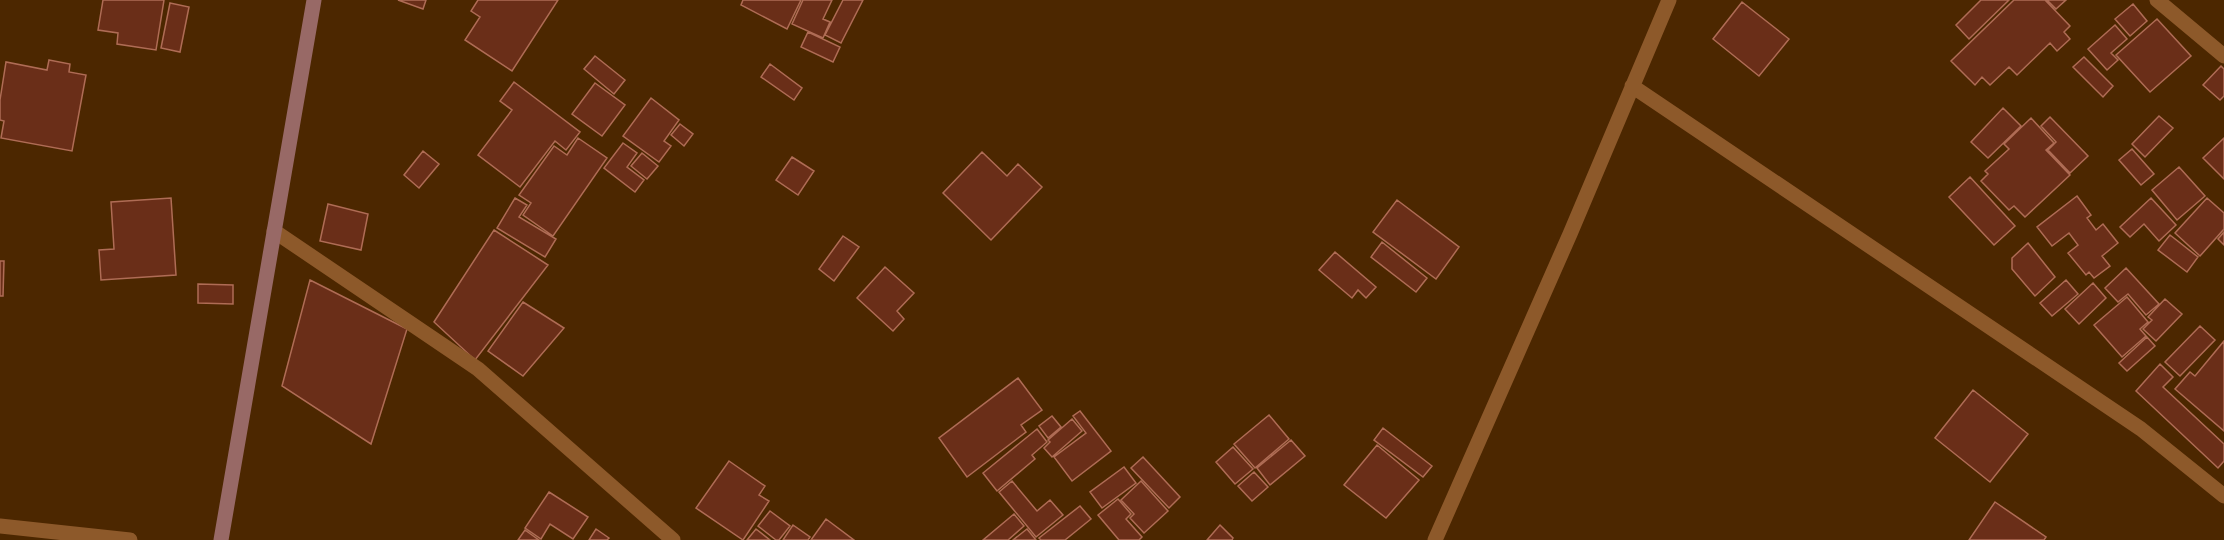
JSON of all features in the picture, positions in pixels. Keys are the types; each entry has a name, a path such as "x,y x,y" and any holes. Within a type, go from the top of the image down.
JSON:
{"street":[{"path":"221,540 314,0"},
{"path":"1435,540 1669,0"},
{"path":"2157,0 2224,56"},
{"path":"1632,86 2141,429 2224,496"},
{"path":"274,231 478,369 673,540"},
{"path":"0,526 130,540"}],"building":[{"path":"103,0 164,0 156,50 117,44 118,33 98,30"},
{"path":"398,0 426,0 423,9"},
{"path":"478,0 558,0 512,71 465,40 480,17 471,11"},
{"path":"743,0 801,0 787,29 741,5"},
{"path":"803,0 832,0 823,19 830,22 823,38 792,24"},
{"path":"843,0 863,0 841,43 825,35"},
{"path":"1981,0 2009,0 1969,39 1956,25"},
{"path":"2014,0 2045,0 2070,26 2064,32 2070,39 2057,51 2050,43 2017,75 2009,67 1990,85 1982,77 1975,85 1951,61"},
{"path":"2047,0 2066,0 2056,9"},
{"path":"1742,2 1789,39 1759,76 1713,39"},
{"path":"170,3 189,7 180,52 161,48"},
{"path":"2133,4 2147,21 2130,36 2115,19"},
{"path":"2157,19 2191,56 2150,92 2116,55"},
{"path":"2115,25 2127,39 2111,53 2118,60 2107,70 2088,49"},
{"path":"808,32 840,47 833,62 801,47"},
{"path":"595,56 625,80 614,94 584,69"},
{"path":"2084,57 2113,86 2103,97 2073,67"},
{"path":"49,60 70,64 69,72 86,75 72,151 1,138 4,121 0,120 0,100 6,62 47,70"},
{"path":"770,64 802,88 794,100 761,77"},
{"path":"2221,66 2224,69 2224,96 2220,100 2203,85"},
{"path":"514,82 580,132 566,150 555,141 520,187 478,155 512,110 500,101"},
{"path":"595,83 625,105 602,136 572,114"},
{"path":"651,98 679,120 664,141 671,146 659,162 623,136"},
{"path":"2003,108 2021,126 1988,158 1971,142"},
{"path":"2159,116 2173,128 2145,157 2132,144"},
{"path":"2050,117 2088,156 2070,173 2048,150 2056,142 2041,126"},
{"path":"2031,118 2054,143 2046,150 2070,175 2025,217 2014,206 2009,210 1981,181 1988,174 1985,171 2009,149 2004,144"},
{"path":"680,124 693,134 684,146 671,135"},
{"path":"578,138 607,158 553,236 523,215 531,203 519,195 554,146 567,155"},
{"path":"2224,138 2224,179 2203,158"},
{"path":"623,143 637,153 627,167 644,180 635,192 604,168"},
{"path":"2132,149 2154,174 2141,185 2119,160"},
{"path":"423,151 439,164 419,188 404,175"},
{"path":"982,152 1007,176 1018,164 1042,187 991,240 943,193"},
{"path":"642,153 658,166 647,179 631,166"},
{"path":"792,157 814,171 798,195 776,180"},
{"path":"2179,167 2205,196 2177,220 2152,190"},
{"path":"1970,177 2015,226 1994,245 1949,197"},
{"path":"2077,196 2091,215 2087,218 2096,230 2103,224 2118,243 2102,256 2110,266 2094,278 2089,272 2086,275 2068,253 2078,245 2069,233 2052,246 2037,227"},
{"path":"171,198 176,275 101,280 99,250 114,249 111,202"},
{"path":"515,198 527,205 519,217 556,239 545,257 497,228"},
{"path":"2151,198 2176,225 2159,241 2144,224 2130,237 2120,227"},
{"path":"2207,198 2224,213 2224,229 2200,256 2175,233"},
{"path":"1397,200 1459,247 1436,279 1373,232"},
{"path":"328,204 368,214 361,250 320,241"},
{"path":"494,230 548,265 475,360 434,322"},
{"path":"2224,232 2224,245 2218,239"},
{"path":"2170,235 2198,257 2187,272 2158,250"},
{"path":"843,236 859,247 834,281 819,269"},
{"path":"1382,242 1427,278 1416,292 1371,257"},
{"path":"2028,243 2055,277 2035,296 2012,269 2012,258"},
{"path":"1335,252 1376,287 1366,298 1358,290 1352,298 1319,270"},
{"path":"0,261 4,261 3,296 0,296"},
{"path":"885,267 914,293 897,311 904,319 893,331 857,298"},
{"path":"2126,268 2159,304 2146,315 2128,294 2118,302 2105,288"},
{"path":"310,280 407,329 371,444 282,386"},
{"path":"2066,280 2078,294 2052,316 2040,303"},
{"path":"2093,283 2106,298 2079,324 2065,309"},
{"path":"198,284 233,285 233,304 198,303"},
{"path":"2127,297 2148,322 2140,329 2146,336 2122,357 2094,325"},
{"path":"2165,299 2182,314 2156,341 2143,329 2152,320 2148,317"},
{"path":"523,302 564,328 523,376 488,351"},
{"path":"2200,326 2215,340 2180,376 2165,362"},
{"path":"2147,337 2155,346 2127,371 2119,363"},
{"path":"2224,341 2224,431 2175,389 2190,372 2195,376"},
{"path":"2160,364 2173,377 2163,387 2224,444 2224,461 2218,468 2136,391"},
{"path":"1018,378 1042,410 1021,425 1026,432 967,477 939,438"},
{"path":"1973,390 2028,434 1990,482 1935,438"},
{"path":"1080,411 1111,451 1072,481 1054,457 1086,433 1073,416"},
{"path":"1269,415 1289,439 1255,468 1234,444"},
{"path":"1052,416 1061,427 1048,438 1039,426"},
{"path":"1072,419 1082,431 1052,457 1044,448 1050,442 1048,440"},
{"path":"1383,428 1432,466 1423,477 1374,440"},
{"path":"1037,429 1047,442 1032,455 1035,459 997,491 983,473"},
{"path":"1291,440 1305,456 1270,485 1257,468"},
{"path":"1377,445 1419,480 1386,518 1344,485"},
{"path":"1233,447 1253,469 1235,484 1216,462"},
{"path":"1143,457 1180,497 1169,508 1131,468"},
{"path":"729,461 765,486 759,495 769,501 743,540 696,508"},
{"path":"1124,467 1136,483 1102,508 1090,492"},
{"path":"1254,472 1268,487 1252,501 1238,486"},
{"path":"1012,481 1037,511 1050,500 1063,515 1036,537 999,492"},
{"path":"1141,481 1168,511 1144,533 1130,518 1134,514 1121,500"},
{"path":"549,492 588,517 573,539 550,524 541,539 525,528"},
{"path":"1118,499 1131,514 1126,519 1142,537 1139,540 1119,540 1098,515"},
{"path":"1995,502 2046,537 2044,540 1969,540"},
{"path":"1080,506 1091,519 1065,540 1041,540 1039,538"},
{"path":"770,511 790,526 779,540 758,526"},
{"path":"1014,514 1024,526 1008,540 983,540"},
{"path":"826,519 854,540 811,540"},
{"path":"793,525 810,537 808,540 783,540"},
{"path":"1220,525 1233,538 1232,540 1207,540"},
{"path":"596,529 609,538 589,540"},
{"path":"756,529 770,540 747,540"},
{"path":"1027,529 1036,540 1013,540"},
{"path":"525,530 539,540 518,540"}]}
